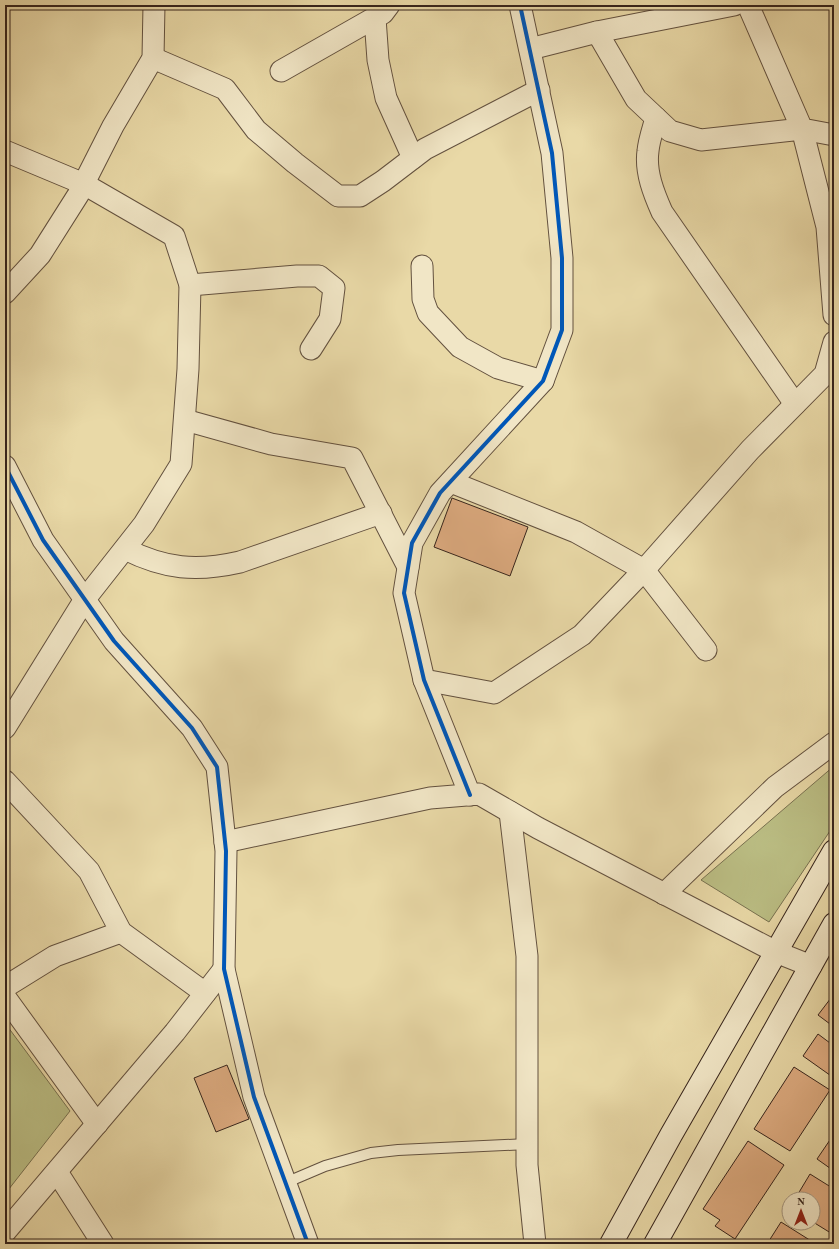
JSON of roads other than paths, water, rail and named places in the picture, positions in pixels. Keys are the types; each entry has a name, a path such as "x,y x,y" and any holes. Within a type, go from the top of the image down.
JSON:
{"main road":[{"path":"611,1244 671,1135 834,851"},
{"path":"655,1244 834,924"}],"street":[{"path":"5,293 40,255 78,195 113,126 153,58 154,5"},
{"path":"470,795 424,680 404,593 412,543 440,493 543,382 562,330 562,258 552,153 520,5"},
{"path":"530,49 597,32 734,5"},
{"path":"748,5 802,129 828,227 834,315"},
{"path":"382,11 378,60 386,98 413,158"},
{"path":"281,71 382,11"},
{"path":"597,32 636,99 670,131 701,140 802,129 834,135"},
{"path":"153,58 225,89 256,130 295,163 338,196 360,196 383,181 425,149 539,90"},
{"path":"656,118 647,152 648,166 655,196 662,212 795,404"},
{"path":"5,151 84,184 174,236 190,284 188,369 181,464 144,524 85,599 5,728"},
{"path":"422,266 423,299 428,313 460,347 498,368 543,382"},
{"path":"190,284 297,276 319,276 334,288 330,319 311,349"},
{"path":"424,680 494,693 582,635 644,570 750,450 825,374 834,342"},
{"path":"184,420 271,444 352,458 408,567"},
{"path":"5,466 43,540 114,641 192,728 217,768 226,851 224,969 254,1098 308,1244"},
{"path":"451,482 576,532 644,570 706,650"},
{"path":"125,549 160,563 179,567 200,568 220,566 240,562 381,513"},
{"path":"664,894 775,787 834,743"},
{"path":"5,782 89,871 122,932 205,993"},
{"path":"225,842 430,798 479,794 538,828 664,894 776,952 811,966"},
{"path":"510,812 528,956 528,1165 535,1244"},
{"path":"5,987 55,956 122,932"},
{"path":"5,1232 175,1032 224,969"},
{"path":"5,998 97,1124"},
{"path":"56,1172 103,1244"}],"lane":[{"path":"285,1183 325,1166 371,1153 405,1149 528,1144"}]}
